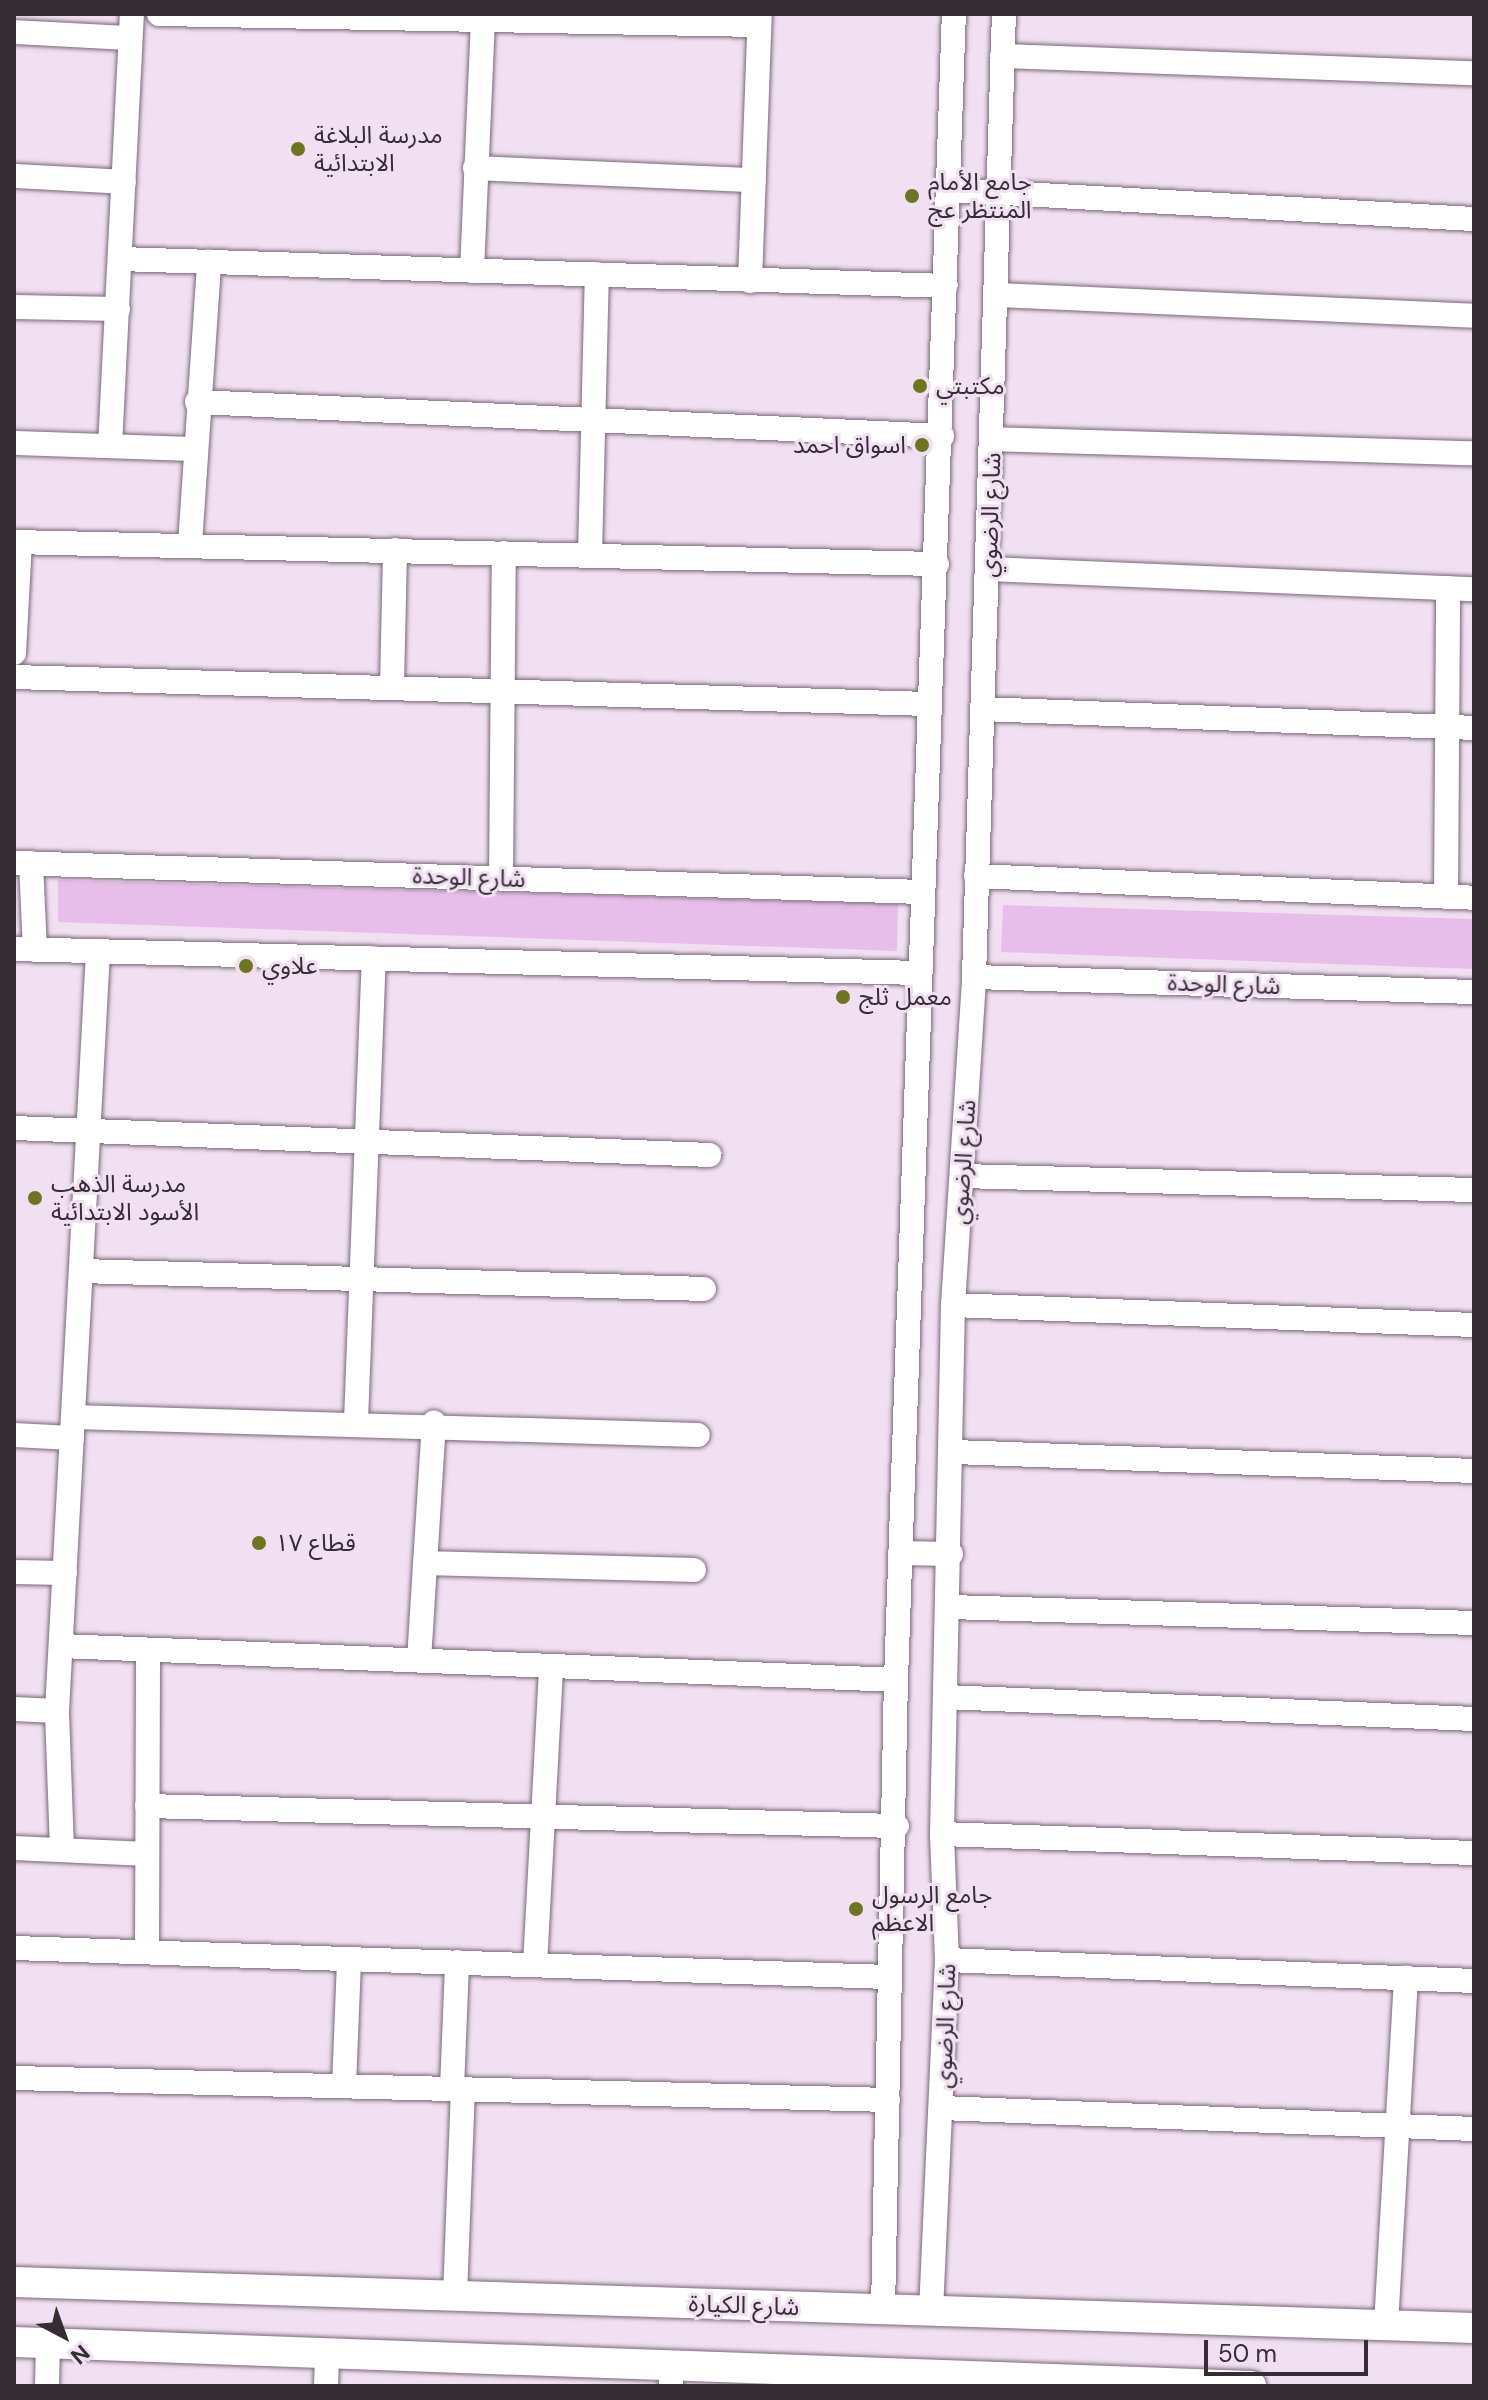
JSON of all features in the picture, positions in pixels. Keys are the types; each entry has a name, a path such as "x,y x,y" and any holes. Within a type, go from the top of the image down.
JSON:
{"main road":[{"name":"شارع الكيارة","path":"14,2282 1474,2328"},
{"path":"14,2342 327,2355 671,2376 830,2370 932,2380 1251,2386"}],"street":[{"path":"159,14 415,17 483,21 760,20 750,281"},
{"name":"شارع الرضوي","path":"883,2309 889,1977 897,1826 896,1680 928,704 942,436 954,14"},
{"name":"شارع الرضوي","path":"931,2311 947,1960 942,1834 954,1452 953,1305 974,977 1003,195 1004,14"},
{"path":"472,271 483,21"},
{"path":"14,32 131,26 110,446"},
{"path":"1002,56 1474,73"},
{"path":"475,168 754,180"},
{"path":"14,176 124,182"},
{"path":"950,190 1474,219"},
{"path":"120,259 946,286"},
{"path":"190,544 197,402 209,262"},
{"path":"590,555 597,274"},
{"path":"998,295 1474,316"},
{"path":"14,307 118,309"},
{"path":"197,402 942,436"},
{"path":"992,439 1474,453"},
{"path":"14,443 195,449"},
{"path":"14,653 17,542 937,564"},
{"path":"392,685 395,550"},
{"path":"501,878 504,553"},
{"path":"988,569 1474,589"},
{"path":"1446,897 1448,588"},
{"path":"14,677 392,685 503,692 928,704"},
{"path":"982,709 1474,728"},
{"path":"23,863 24,949 919,973"},
{"name":"شارع الوحدة","path":"23,863 923,892"},
{"path":"976,876 1474,898"},
{"path":"62,1849 57,1711 98,951"},
{"path":"356,1421 365,1279 374,958"},
{"name":"شارع الوحدة","path":"974,977 1474,992"},
{"path":"14,1128 709,1155"},
{"path":"962,1176 1474,1190"},
{"path":"81,1271 704,1289"},
{"path":"953,1305 1474,1325"},
{"path":"14,1435 72,1427 356,1421 698,1435"},
{"path":"419,1660 434,1422"},
{"path":"954,1452 1474,1471"},
{"path":"900,1553 951,1554"},
{"path":"425,1563 694,1570"},
{"path":"14,1572 65,1573"},
{"path":"950,1607 1474,1623"},
{"path":"61,1646 896,1680"},
{"path":"147,1952 148,1650"},
{"path":"535,1965 538,1821 551,1666"},
{"path":"945,1697 1474,1719"},
{"path":"14,1709 57,1711"},
{"path":"147,1806 538,1821 897,1826"},
{"path":"942,1834 1474,1853"},
{"path":"14,1848 147,1854"},
{"path":"14,1948 889,1977"},
{"path":"344,2086 349,1959"},
{"path":"947,1960 1474,1981"},
{"path":"455,2296 457,1962"},
{"path":"1386,2325 1406,1978"},
{"path":"14,2078 888,2100"},
{"path":"942,2108 1474,2129"},
{"path":"47,2386 48,2343"},
{"path":"326,2386 327,2355"},
{"path":"830,2370 860,2386"}],"shaded area":[{"path":"58,880 898,904 897,951 58,922"},
{"path":"1003,905 1474,919 1474,969 1001,952"}],"place":[{"name":"مدرسة البلاغة الابتدائية","path":"298,149"},
{"name":"جامع الأمام المنتظر عج","path":"912,196"},
{"name":"مكتبتي","path":"920,386"},
{"name":"اسواق احمد","path":"922,445"},
{"name":"علاوي","path":"246,966"},
{"name":"معمل ثلج","path":"843,997"},
{"name":"مدرسة الذهب الأسود الابتدائية","path":"35,1198"},
{"name":"قطاع ١٧","path":"259,1543"},
{"name":"جامع الرسول الاعظم","path":"856,1909"}]}
